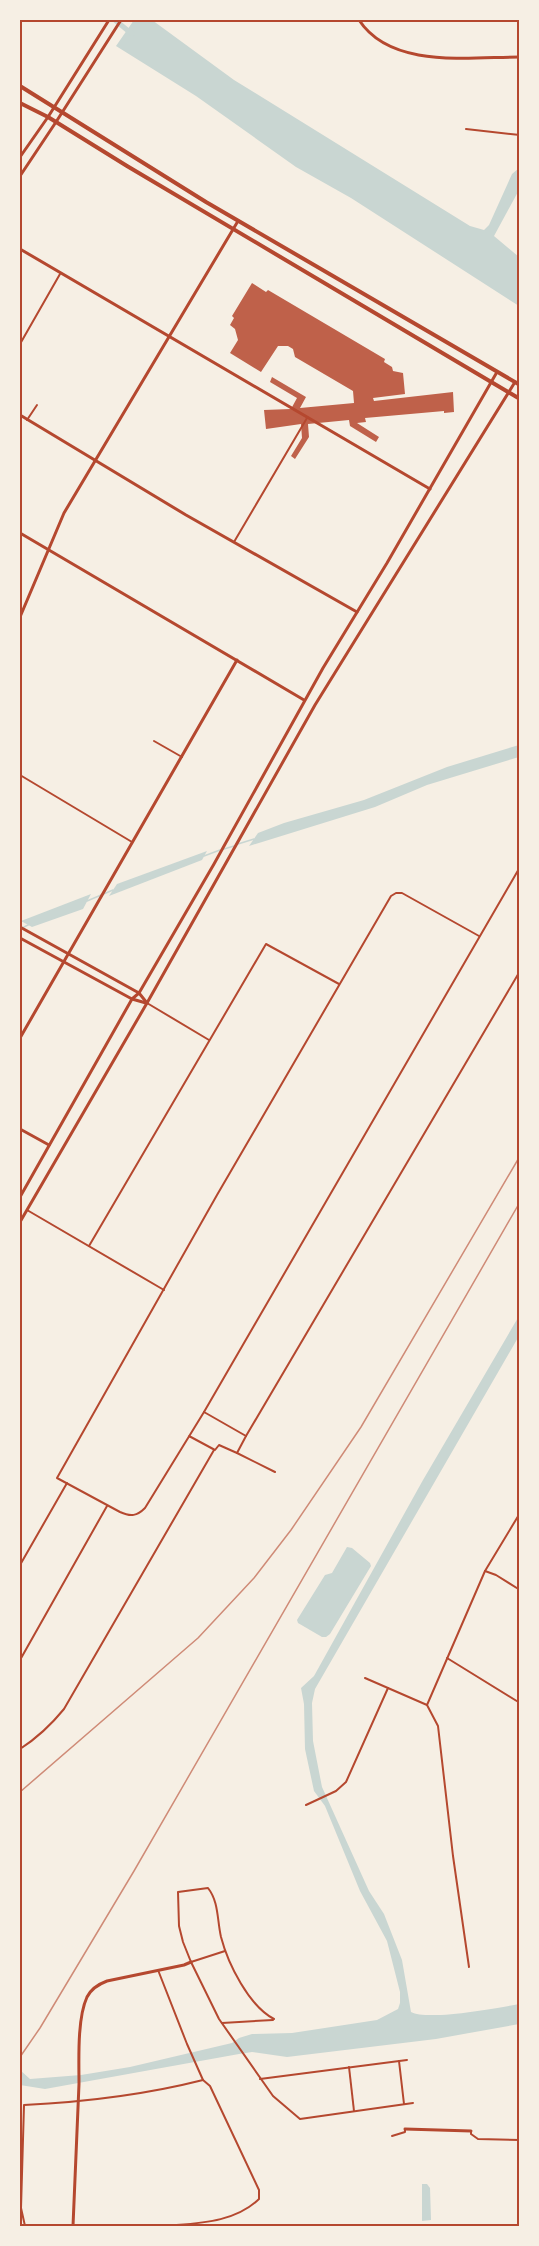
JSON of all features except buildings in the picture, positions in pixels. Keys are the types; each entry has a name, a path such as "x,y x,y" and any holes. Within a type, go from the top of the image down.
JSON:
{"main road":[{"path":"20,87 238,221 517,384"},
{"path":"20,103 48,117 519,399"}],"street":[{"path":"20,154 48,117 109,20"},
{"path":"20,176 121,20"},
{"path":"359,20 374,37 407,54 519,57"},
{"path":"466,129 519,135"},
{"path":"20,617 64,513 238,221"},
{"path":"20,249 430,489"},
{"path":"20,344 60,274"},
{"path":"20,1197 132,999 139,993 217,857 304,700 498,372"},
{"path":"20,1222 233,853 315,705 508,393 517,384"},
{"path":"27,420 37,405"},
{"path":"20,415 357,612"},
{"path":"234,542 307,417"},
{"path":"20,533 304,700"},
{"path":"20,1038 237,660"},
{"path":"153,741 182,757"},
{"path":"20,775 132,842"},
{"path":"479,936 402,893 391,896 57,1478 128,1516 138,1515 145,1508 204,1413 519,867"},
{"path":"20,927 139,993 147,1003"},
{"path":"20,938 132,999 147,1003 209,1040"},
{"path":"89,1246 266,944 339,984"},
{"path":"237,1453 519,971"},
{"path":"20,1129 49,1145"},
{"path":"27,1210 165,1290"},
{"path":"204,1413 246,1436"},
{"path":"189,1436 214,1450"},
{"path":"20,1749 54,1722 64,1709 214,1450 219,1445 275,1472"},
{"path":"20,1565 67,1483"},
{"path":"20,1659 107,1505"},
{"path":"427,1706 485,1571 519,1513"},
{"path":"485,1571 496,1575 519,1590"},
{"path":"447,1658 519,1703"},
{"path":"365,1678 427,1706 438,1726 469,1967"},
{"path":"306,1805 336,1791 346,1782 388,1688"},
{"path":"222,2023 274,2019 263,2014 252,2002 226,1951 221,1937 215,1897 208,1888 178,1892 179,1926 191,1962 222,2023 273,2096 300,2119 413,2103"},
{"path":"73,2226 79,2072 85,2000 98,1985 108,1981 191,1962 226,1951"},
{"path":"158,1970 170,2005 203,2080 210,2086 259,2190 259,2199 248,2210 225,2219 165,2226"},
{"path":"260,2079 407,2060"},
{"path":"399,2061 404,2104"},
{"path":"349,2067 354,2111"},
{"path":"25,2226 21,2208 24,2105 78,2103 161,2091 203,2080"},
{"path":"392,2136 405,2132 405,2129 471,2131 471,2134 478,2139 519,2140"}],"shaded area":[{"path":"134,20 152,20 234,80 470,226 484,230 489,225 512,174 519,168 519,190 494,236 519,257 519,306 351,198 296,167 196,96 116,46"},
{"path":"519,745 519,757 427,785 375,807 249,846 258,833 284,823 364,800 447,767"},
{"path":"207,851 202,860 109,896 117,884"},
{"path":"91,894 83,909 32,927 21,921"},
{"path":"519,1316 519,1336 315,1689 312,1703 313,1741 322,1787 369,1891 384,1914 402,1960 411,2012 432,2015 447,2014 519,2004 519,2024 436,2039 287,2057 252,2052 45,2089 20,2085 20,2070 30,2079 81,2075 130,2067 232,2043 252,2034 292,2033 377,2020 398,2009 400,1992 387,1941 360,1891 325,1806 314,1791 305,1749 304,1704 301,1688 314,1676 423,1480"},
{"path":"347,1547 352,1548 371,1566 330,1634 322,1637 298,1623 297,1620 325,1575 332,1573"},
{"path":"422,2184 427,2184 430,2188 431,2220 422,2221"}],"waterway":[{"path":"115,20 132,34"},
{"path":"238,844 254,839"},
{"path":"224,849 234,846"},
{"path":"204,856 220,850"},
{"path":"87,901 113,890"},
{"path":"20,929 30,924"}],"railway":[{"path":"20,1792 198,1638 254,1578 291,1530 361,1427 520,1156"},
{"path":"20,2057 40,2028 134,1871 520,1202"}]}
